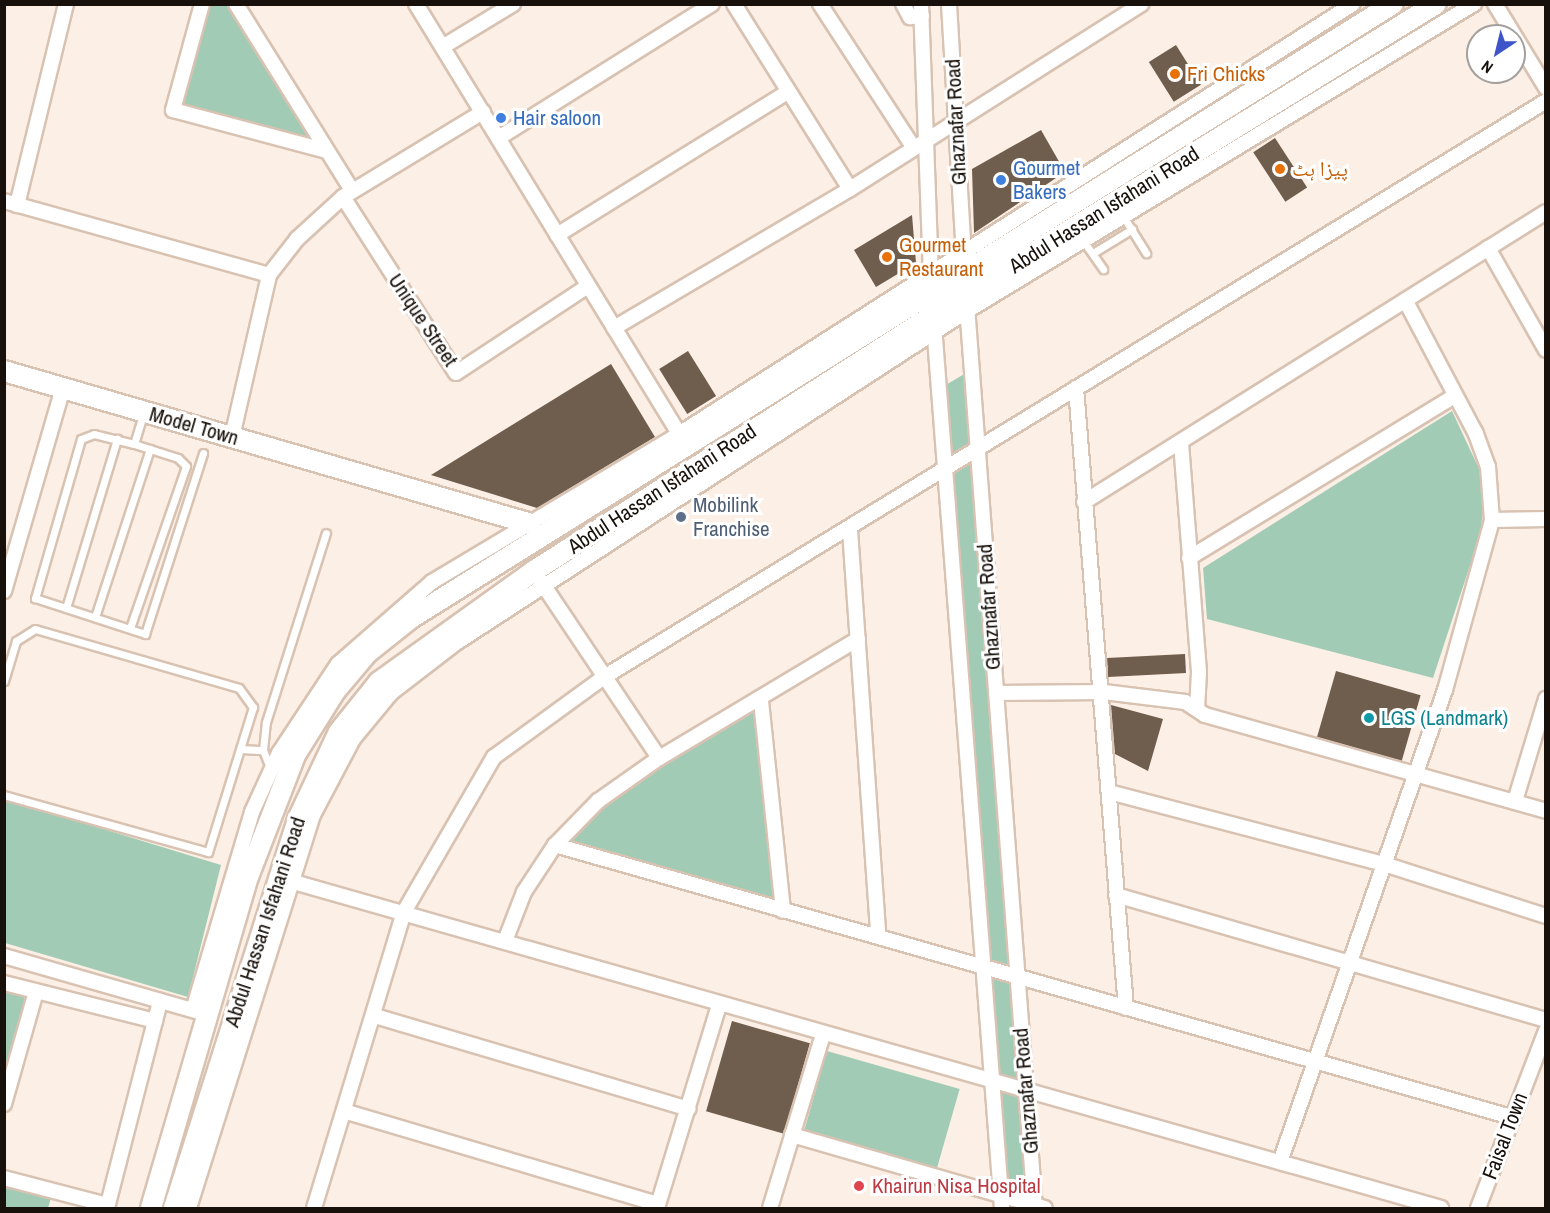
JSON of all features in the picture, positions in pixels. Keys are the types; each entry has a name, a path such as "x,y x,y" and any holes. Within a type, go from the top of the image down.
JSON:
{"main road":[{"name":"Abdul Hassan Isfahani Road","path":"151,1209 199,1012 295,755 341,683 367,653 411,618 683,439 964,262 1392,4"},
{"name":"Abdul Hassan Isfahani Road","path":"174,1209 283,879 339,732 379,682 934,324 1119,210 1436,4"},
{"name":"Model Town","path":"4,372 528,523"}],"street":[{"path":"66,4 10,203 269,275"},
{"path":"202,4 173,110 327,151"},
{"path":"236,4 327,151 347,193"},
{"path":"4,956 199,1012 252,812 271,771 338,664 432,582 528,523 683,439 557,235 500,137 416,4"},
{"path":"444,46 513,4"},
{"path":"500,137 712,4"},
{"path":"734,4 850,189"},
{"path":"820,4 912,145"},
{"path":"903,4 910,17 921,10"},
{"path":"614,328 850,189 912,145 1141,4"},
{"path":"964,262 1353,4"},
{"path":"1119,210 1474,4"},
{"path":"1495,4 1545,88"},
{"name":"Ghaznafar Road","path":"954,7 955,118 964,262 1025,1089 1038,1208"},
{"name":"Ghaznafar Road","path":"921,10 929,135 931,284 1002,1203"},
{"path":"557,235 788,92"},
{"path":"314,1209 347,1112 404,912 494,757 604,676 850,530 944,469 1545,101"},
{"path":"232,437 269,275 297,239 347,193 483,112"},
{"name":"Unique Street","path":"347,193 456,373 588,286"},
{"path":"1083,501 1181,443 1545,212"},
{"path":"1488,248 1545,350"},
{"path":"1280,1162 1312,1058 1350,961 1416,775 1492,520 1488,467 1405,300"},
{"path":"4,591 11,540 63,388"},
{"path":"1076,388 1094,656 1104,692 1116,895 1126,1008"},
{"path":"1189,558 1454,396"},
{"path":"1181,443 1197,709"},
{"path":"1492,520 1545,519"},
{"path":"850,530 878,934"},
{"path":"539,578 659,758"},
{"path":"505,941 524,892 555,845 598,801 659,758 761,701 858,639"},
{"path":"996,693 1104,692 1185,702 1197,709 1545,811"},
{"path":"1515,801 1545,699"},
{"path":"761,701 783,911"},
{"path":"1109,792 1384,864 1545,916"},
{"path":"555,845 783,911 878,934 1017,978 1312,1058 1511,1117"},
{"path":"189,1209 283,879 505,941 823,1035 1025,1089 1441,1209"},
{"path":"1116,895 1350,961 1545,1020"},
{"path":"4,983 155,1022"},
{"path":"4,1104 36,992"},
{"path":"4,1178 108,1207 160,1002"},
{"path":"347,1112 657,1206 719,1005"},
{"path":"375,1016 688,1108"},
{"name":"Faisal Town","path":"1478,1209 1545,1031"},
{"path":"770,1209 823,1035"},
{"path":"792,1135 1002,1203 1038,1208"}],"lane":[{"path":"1119,210 1146,253"},
{"path":"1093,253 1132,229"},
{"path":"1079,235 1103,269"},
{"path":"134,444 144,412"},
{"path":"130,628 186,466 178,458 134,444 94,434 81,439 34,592 35,598 145,634 203,453"},
{"path":"66,608 117,440"},
{"path":"95,617 150,449"},
{"path":"271,771 263,750 266,722 326,533"},
{"path":"4,681 16,641 35,629 239,688 253,707 208,852 4,795"},
{"path":"241,749 263,750"}],"green space":[{"path":"202,5 236,5 327,151 173,110"},
{"path":"971,370 1034,1208 1005,1208 939,389"},
{"path":"1452,411 1481,473 1483,504 1481,532 1433,678 1207,619 1203,568"},
{"path":"761,701 783,911 555,845 598,801"},
{"path":"5,799 221,865 188,997 5,943"},
{"path":"5,983 36,992 5,1104"},
{"path":"827,1051 960,1089 937,1169 804,1131"},
{"path":"4,1178 53,1191 48,1208 5,1208"}],"building":[{"name":"Fri Chicks","path":"1176,45 1201,85 1174,102 1149,62"},
{"name":"Gourmet Bakers","path":"1041,130 1065,172 974,233 972,169"},
{"name":"پیزا ہٹ","path":"1275,138 1307,187 1285,202 1253,152"},
{"name":"Gourmet Restaurant","path":"912,215 916,263 876,287 854,250"},
{"path":"688,351 716,396 687,414 659,369"},
{"path":"611,364 655,437 537,508 431,475"},
{"path":"1185,654 1186,673 1108,677 1107,658"},
{"name":"LGS (Landmark)","path":"1336,671 1421,695 1402,762 1317,737"},
{"path":"1111,705 1163,719 1148,771 1115,754"},
{"path":"732,1021 810,1043 784,1134 706,1111"}],"place":[{"name":"Fri Chicks","path":"1175,74"},
{"name":"Hair saloon","path":"501,118"},
{"name":"پیزا ہٹ","path":"1280,169"},
{"name":"Gourmet Bakers","path":"1001,180"},
{"name":"Gourmet Restaurant","path":"887,257"},
{"name":"Mobilink Franchise","path":"681,517"},
{"name":"LGS (Landmark)","path":"1369,718"},
{"name":"Khairun Nisa Hospital","path":"859,1186"}]}
